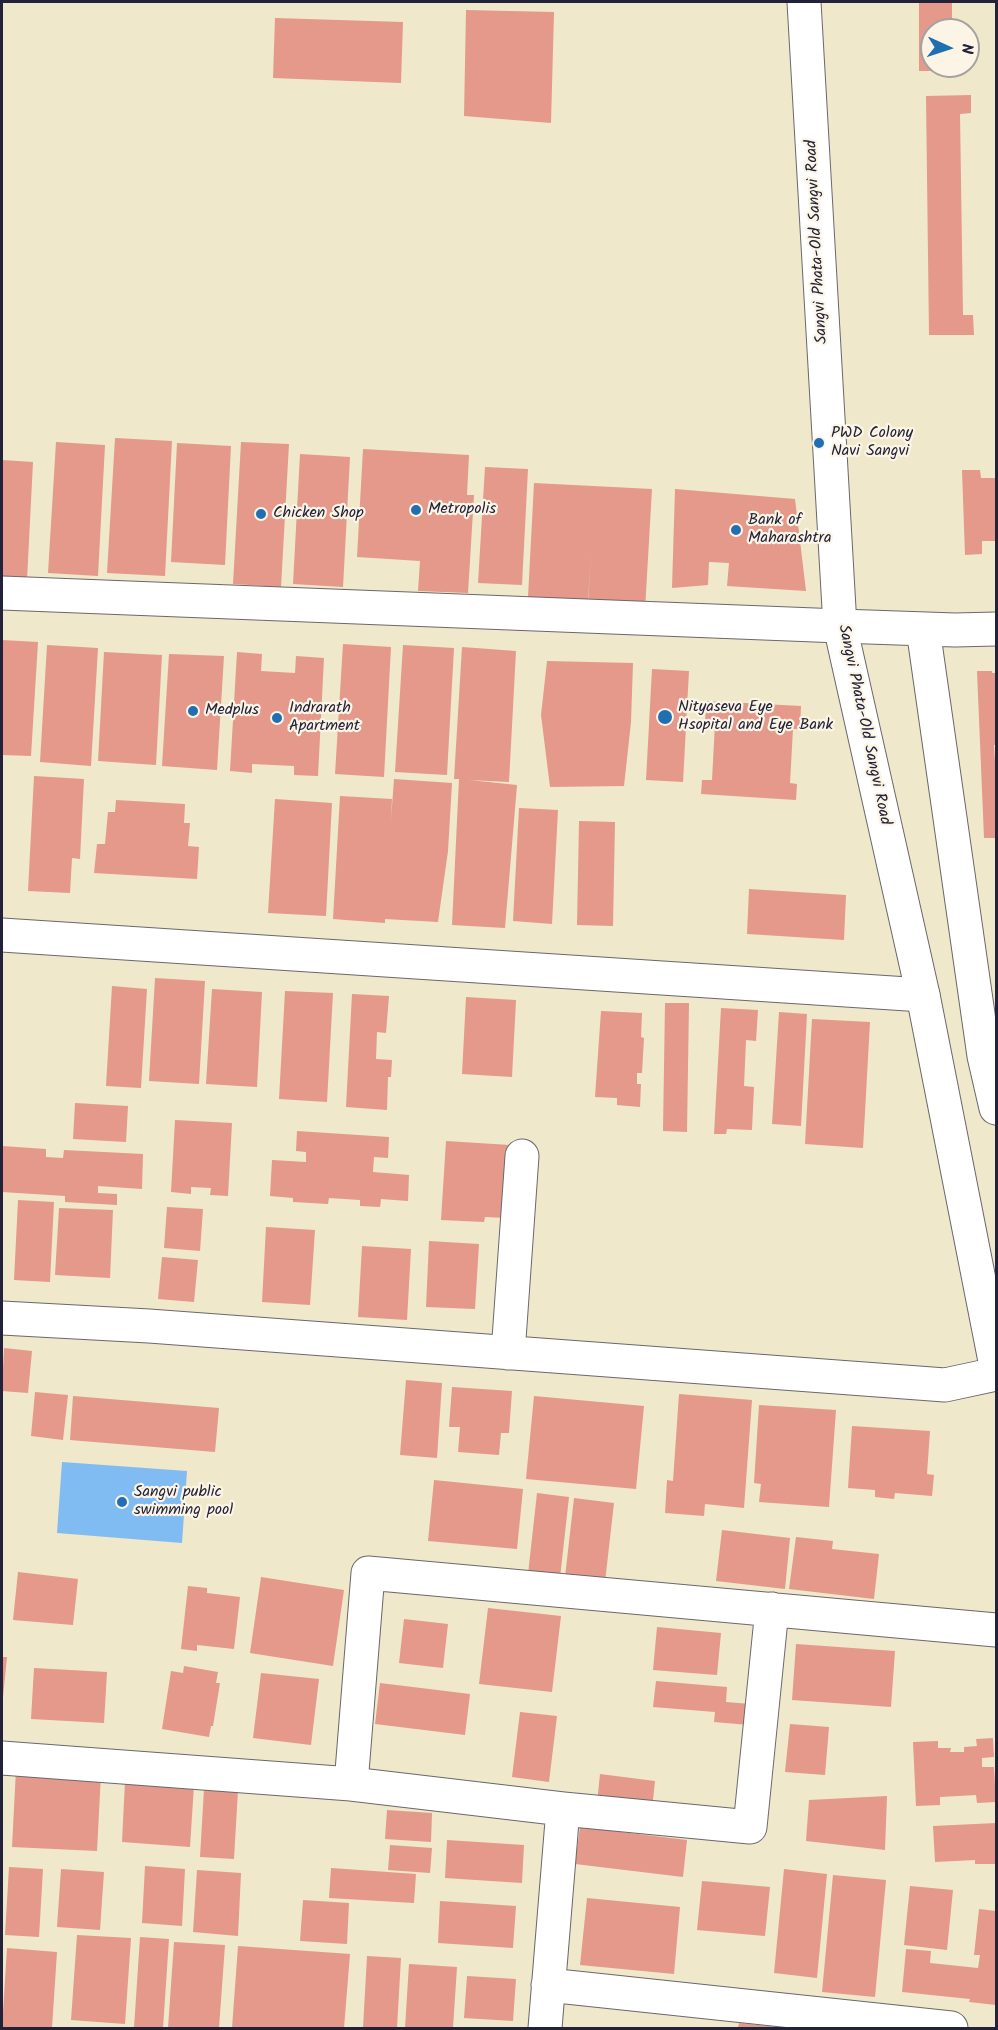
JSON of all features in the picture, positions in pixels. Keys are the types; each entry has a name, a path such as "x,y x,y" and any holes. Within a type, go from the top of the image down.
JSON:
{"street":[{"name":"Sangvi Phata-Old Sangvi Road","path":"804,2 840,626 922,995 996,1366"},
{"path":"2,593 840,626 996,629"},
{"path":"923,629 984,1056 996,1108"},
{"path":"2,935 922,995"},
{"path":"508,1353 522,1156"},
{"path":"2,1318 149,1326 945,1385 996,1374"},
{"path":"351,1784 368,1573 996,1630"},
{"path":"2,1758 351,1784 563,1809 750,1827 772,1609"},
{"path":"545,2028 563,1809"},
{"path":"548,1985 951,2028"}],"water":[{"name":"Sangvi public swimming pool","path":"62,1462 187,1471 182,1543 57,1533"}],"building":[{"path":"919,2 952,2 952,18 920,18 919,71"},
{"path":"466,10 554,12 551,123 464,116"},
{"path":"275,18 403,22 401,83 273,78"},
{"path":"971,95 971,113 960,114 963,315 973,315 974,335 929,335 926,96"},
{"path":"115,438 172,441 165,576 107,573"},
{"path":"56,442 105,445 98,576 48,573"},
{"name":"Chicken Shop","path":"241,442 289,444 281,587 233,584"},
{"path":"177,443 231,446 225,565 171,562"},
{"name":"Metropolis","path":"363,449 469,455 467,495 474,495 468,593 418,591 420,561 357,557"},
{"path":"300,454 350,457 343,587 293,584"},
{"path":"2,460 33,462 27,580 2,578"},
{"path":"485,467 528,469 522,585 478,583"},
{"path":"962,470 980,470 981,478 995,478 996,541 982,541 982,554 965,555"},
{"path":"534,483 652,489 645,610 588,606 591,552 588,601 528,597"},
{"name":"Bank of Maharashtra","path":"675,489 795,499 806,591 727,586 729,563 709,562 708,585 672,588"},
{"path":"2,640 38,642 31,756 2,755"},
{"path":"343,644 391,647 384,777 335,774"},
{"path":"47,645 98,648 91,766 40,762"},
{"path":"403,645 454,648 447,775 395,772"},
{"path":"462,647 516,651 509,782 469,780 517,785 505,928 452,925 459,779 454,779"},
{"path":"104,652 162,655 156,765 98,761"},
{"name":"Indrarath Apartment","path":"237,652 262,654 261,671 295,673 296,656 324,658 318,776 294,775 294,766 252,764 252,773 230,771"},
{"name":"Medplus","path":"169,654 224,656 217,770 162,766"},
{"path":"547,661 633,663 631,722 624,786 550,787 541,715"},
{"path":"652,669 689,671 683,782 646,780"},
{"path":"977,671 996,673 996,745 994,745 996,838 984,838"},
{"path":"706,701 801,706 800,729 793,729 790,783 797,784 796,800 701,794 702,780 712,780 715,723 705,723"},
{"path":"34,776 84,779 80,859 72,858 70,893 28,891"},
{"path":"394,779 452,783 448,851 438,922 385,919 385,923 333,919 340,796 392,799 391,820"},
{"path":"275,799 332,803 326,916 268,913"},
{"path":"116,800 185,804 184,823 190,823 188,846 199,847 197,879 94,873 97,844 105,844 108,812 115,812"},
{"path":"519,808 558,810 552,924 513,921"},
{"path":"579,821 615,822 613,926 577,925"},
{"path":"749,889 846,895 844,940 747,934"},
{"path":"155,978 205,981 199,1084 149,1081"},
{"path":"112,986 147,989 141,1088 106,1086"},
{"path":"212,989 262,992 257,1087 206,1084"},
{"path":"285,991 333,993 327,1102 279,1099"},
{"path":"352,994 389,996 386,1033 377,1032 376,1059 392,1060 391,1077 388,1077 387,1110 346,1107"},
{"path":"466,997 516,1000 512,1077 462,1074"},
{"path":"665,1003 689,1003 687,1132 663,1131"},
{"path":"721,1008 758,1010 756,1041 746,1040 744,1086 754,1087 752,1130 727,1129 726,1134 714,1134"},
{"path":"601,1011 642,1013 641,1037 644,1038 642,1073 637,1073 637,1084 641,1084 640,1107 617,1105 617,1098 595,1097"},
{"path":"779,1012 807,1014 801,1126 772,1124"},
{"path":"812,1019 870,1022 863,1148 805,1144"},
{"path":"75,1103 128,1106 126,1142 73,1139"},
{"path":"175,1120 232,1123 228,1196 210,1195 211,1188 191,1187 191,1194 171,1192"},
{"path":"297,1131 389,1137 388,1158 374,1157 373,1172 409,1175 408,1201 381,1199 380,1207 360,1206 360,1200 329,1198 328,1204 293,1202 293,1198 270,1196 272,1160 306,1162 306,1152 296,1151"},
{"path":"446,1141 510,1145 506,1218 485,1217 484,1222 441,1220"},
{"path":"2,1146 46,1149 46,1157 63,1158 64,1150 143,1154 142,1189 98,1186 98,1193 117,1194 117,1205 65,1202 65,1196 2,1192"},
{"path":"18,1200 54,1202 50,1282 14,1280"},
{"path":"167,1207 203,1209 200,1251 164,1248"},
{"path":"59,1208 113,1210 110,1278 55,1275"},
{"path":"266,1227 315,1230 310,1305 262,1302"},
{"path":"429,1241 479,1244 475,1309 426,1307"},
{"path":"362,1246 411,1249 407,1320 358,1317"},
{"path":"162,1257 198,1260 194,1302 158,1299"},
{"path":"4,1348 32,1351 28,1393 2,1391"},
{"path":"406,1380 442,1383 437,1458 400,1455"},
{"path":"452,1387 512,1391 509,1433 501,1433 499,1455 458,1452 460,1427 449,1427"},
{"path":"35,1392 68,1395 63,1440 31,1436"},
{"path":"679,1394 752,1400 744,1508 705,1504 704,1516 665,1513 667,1480 673,1481"},
{"path":"73,1396 219,1408 215,1452 70,1440"},
{"path":"534,1396 644,1406 636,1489 526,1479"},
{"path":"759,1405 836,1410 829,1507 759,1502 761,1484 754,1483"},
{"path":"852,1426 930,1431 927,1474 934,1475 932,1496 895,1493 894,1499 875,1497 875,1490 848,1488"},
{"path":"434,1480 523,1489 517,1549 428,1541"},
{"path":"537,1493 569,1497 560,1578 528,1574"},
{"path":"574,1498 614,1503 605,1582 565,1577"},
{"path":"722,1530 790,1538 785,1589 716,1581"},
{"path":"796,1537 833,1541 832,1549 879,1554 874,1599 789,1589"},
{"path":"18,1572 78,1579 73,1625 13,1620"},
{"path":"261,1577 344,1590 333,1666 250,1653"},
{"path":"188,1586 207,1588 207,1593 240,1597 234,1649 197,1645 197,1651 181,1649"},
{"path":"488,1608 561,1616 552,1692 479,1684"},
{"path":"404,1619 448,1624 443,1668 399,1663"},
{"path":"657,1627 721,1633 717,1675 653,1670"},
{"path":"796,1644 895,1651 891,1707 792,1700"},
{"path":"2,1657 7,1657 3,1697 2,1697"},
{"path":"184,1666 218,1672 216,1683 220,1683 209,1737 162,1729 171,1671 183,1673"},
{"path":"34,1668 107,1672 104,1723 31,1719"},
{"path":"261,1673 319,1679 311,1745 253,1738"},
{"path":"656,1681 727,1687 726,1702 751,1704 749,1725 714,1722 715,1712 653,1707"},
{"path":"380,1683 470,1694 465,1735 375,1724"},
{"path":"520,1712 557,1716 549,1782 512,1777"},
{"path":"790,1724 829,1727 825,1775 785,1772"},
{"path":"993,1738 994,1757 982,1758 982,1767 994,1767 996,1802 977,1803 976,1795 940,1797 940,1805 916,1806 913,1742 938,1741 938,1748 951,1748 950,1752 964,1752 964,1747 977,1746 976,1739"},
{"path":"16,1769 101,1774 97,1851 12,1847"},
{"path":"600,1774 655,1781 652,1810 597,1803"},
{"path":"125,1781 194,1785 190,1847 122,1842"},
{"path":"204,1789 238,1790 234,1859 200,1857"},
{"path":"887,1796 885,1850 806,1841 809,1800"},
{"path":"387,1810 432,1813 431,1842 385,1839"},
{"path":"996,1823 996,1864 975,1864 975,1860 935,1862 933,1826"},
{"path":"580,1827 687,1840 683,1877 575,1864"},
{"path":"447,1840 524,1845 522,1883 445,1878"},
{"path":"390,1845 432,1848 430,1873 388,1870"},
{"path":"145,1866 185,1869 182,1926 142,1923"},
{"path":"9,1867 43,1869 39,1937 5,1935"},
{"path":"331,1868 416,1874 414,1903 329,1898"},
{"path":"61,1869 104,1872 100,1930 57,1927"},
{"path":"784,1869 827,1874 817,1978 774,1973"},
{"path":"197,1870 241,1873 238,1936 193,1932"},
{"path":"833,1875 886,1880 875,1997 822,1992"},
{"path":"702,1881 770,1887 765,1936 697,1930"},
{"path":"910,1886 953,1890 947,1950 904,1945"},
{"path":"587,1898 680,1907 674,1974 580,1965"},
{"path":"303,1900 349,1903 347,1944 300,1941"},
{"path":"440,1901 516,1906 513,1948 438,1943"},
{"path":"979,1909 996,1911 996,2005 969,2002 970,1999 902,1992 906,1949 931,1951 930,1963 978,1968 980,1955 974,1955"},
{"path":"77,1935 131,1938 125,2024 71,2020"},
{"path":"140,1937 169,1939 163,2028 134,2028"},
{"path":"174,1942 225,1945 219,2028 168,2028"},
{"path":"238,1946 350,1954 344,2028 232,2028"},
{"path":"7,1948 57,1952 52,2028 2,2028"},
{"path":"367,1956 401,1958 397,2028 363,2028"},
{"path":"409,1964 457,1967 453,2028 405,2028"},
{"path":"467,1976 516,1979 513,2021 464,2018"},
{"path":"739,2023 778,2027 778,2028 738,2028"}],"place":[{"name":"PWD Colony Navi Sangvi","path":"819,443"},
{"name":"Metropolis","path":"416,510"},
{"name":"Chicken Shop","path":"261,514"},
{"name":"Bank of Maharashtra","path":"736,530"},
{"name":"Medplus","path":"193,711"},
{"name":"Nityaseva Eye Hsopital and Eye Bank","path":"665,717"},
{"name":"Indrarath Apartment","path":"277,718"},
{"name":"Sangvi public swimming pool","path":"122,1502"}]}
